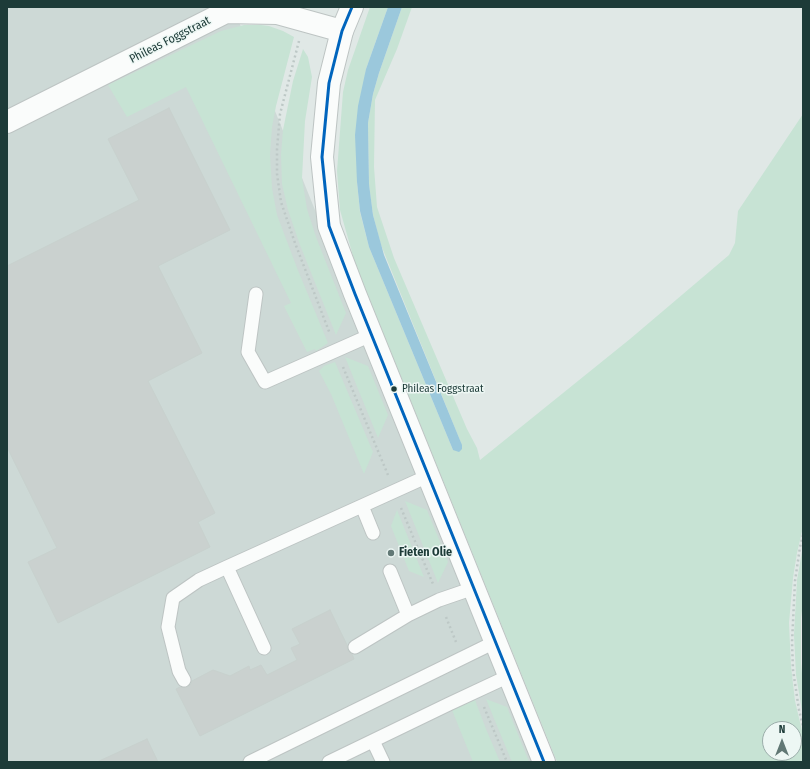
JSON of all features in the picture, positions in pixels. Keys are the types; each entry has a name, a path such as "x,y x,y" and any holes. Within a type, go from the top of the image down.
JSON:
{"street":[{"path":"352,7 342,31 329,83 322,157 329,226 371,335 544,762"},
{"name":"Phileas Foggstraat","path":"7,122 226,12 277,13 342,31"}],"lane":[{"path":"256,294 248,352 265,382 371,335"},
{"path":"184,680 179,671 168,628 173,598 200,580 227,567 428,476"},
{"path":"362,506 374,533"},
{"path":"227,567 264,648"},
{"path":"390,571 408,615"},
{"path":"356,647 408,615 439,600 474,588"},
{"path":"250,762 495,642"},
{"path":"329,762 509,676"},
{"path":"373,741 383,762"}],"path":[{"path":"305,20 296,49 280,114 277,149 277,174 281,202 295,243 337,350 463,658"},
{"path":"803,536 795,581 792,642 793,670 803,726"},
{"path":"477,691 507,762"}],"shaded area":[{"path":"7,7 233,7 538,762 7,762"}],"green space":[{"path":"370,7 388,7 366,69 357,182 360,212 369,247 453,450 461,443 381,245 373,215 369,185 368,123 373,94 402,7 412,7 397,49 375,100 374,167 377,207 394,258 467,429 477,448 480,460 630,339 729,255 735,243 738,211 803,114 803,527 793,578 789,623 791,666 795,701 800,721 762,721 762,761 802,761 802,731 803,762 557,762 355,263 340,210 337,171 343,92 348,70"},
{"path":"244,25 269,26 294,37 272,127 270,155 272,188 277,215 328,343 316,351 315,349 307,352 284,306 291,303 186,87 127,117 108,85 221,31"},
{"path":"303,49 308,57 312,77 305,121 302,178 307,209 316,237 346,313 336,335 300,245 288,210 282,184 281,155 283,130 293,81"},
{"path":"345,357 368,366 388,415 378,438"},
{"path":"335,362 373,452 364,474 331,394 319,371 324,366"},
{"path":"405,501 427,510 448,562 438,583"},
{"path":"397,510 424,577 409,571 391,526"},
{"path":"803,546 801,663 803,717 796,675 794,635 797,580"},
{"path":"486,699 507,707 529,762 512,762"},
{"path":"475,700 500,762 473,762 452,710"}],"water":[{"path":"388,7 402,7 379,73 373,94 368,123 369,184 373,215 384,255 462,445 462,449 459,452 453,450 369,247 360,211 355,135 358,106 366,69"}],"building":[{"path":"169,108 230,230 158,266 202,353 148,381 215,513 198,522 210,547 58,623 28,562 57,548 7,447 7,266 139,200 108,139"},
{"path":"330,610 347,645 348,651 352,654 354,659 200,736 176,689 180,687 188,687 192,681 213,670 230,676 249,666 250,670 261,665 267,675 297,660 291,648 300,644 292,629"},
{"path":"147,739 158,762 97,762"}],"transit line":[{"path":"352,7 342,31 329,83 322,157 329,226 544,762"}],"place":[{"name":"Phileas Foggstraat","path":"394,389"},
{"name":"Fieten Olie","path":"391,553"}]}
